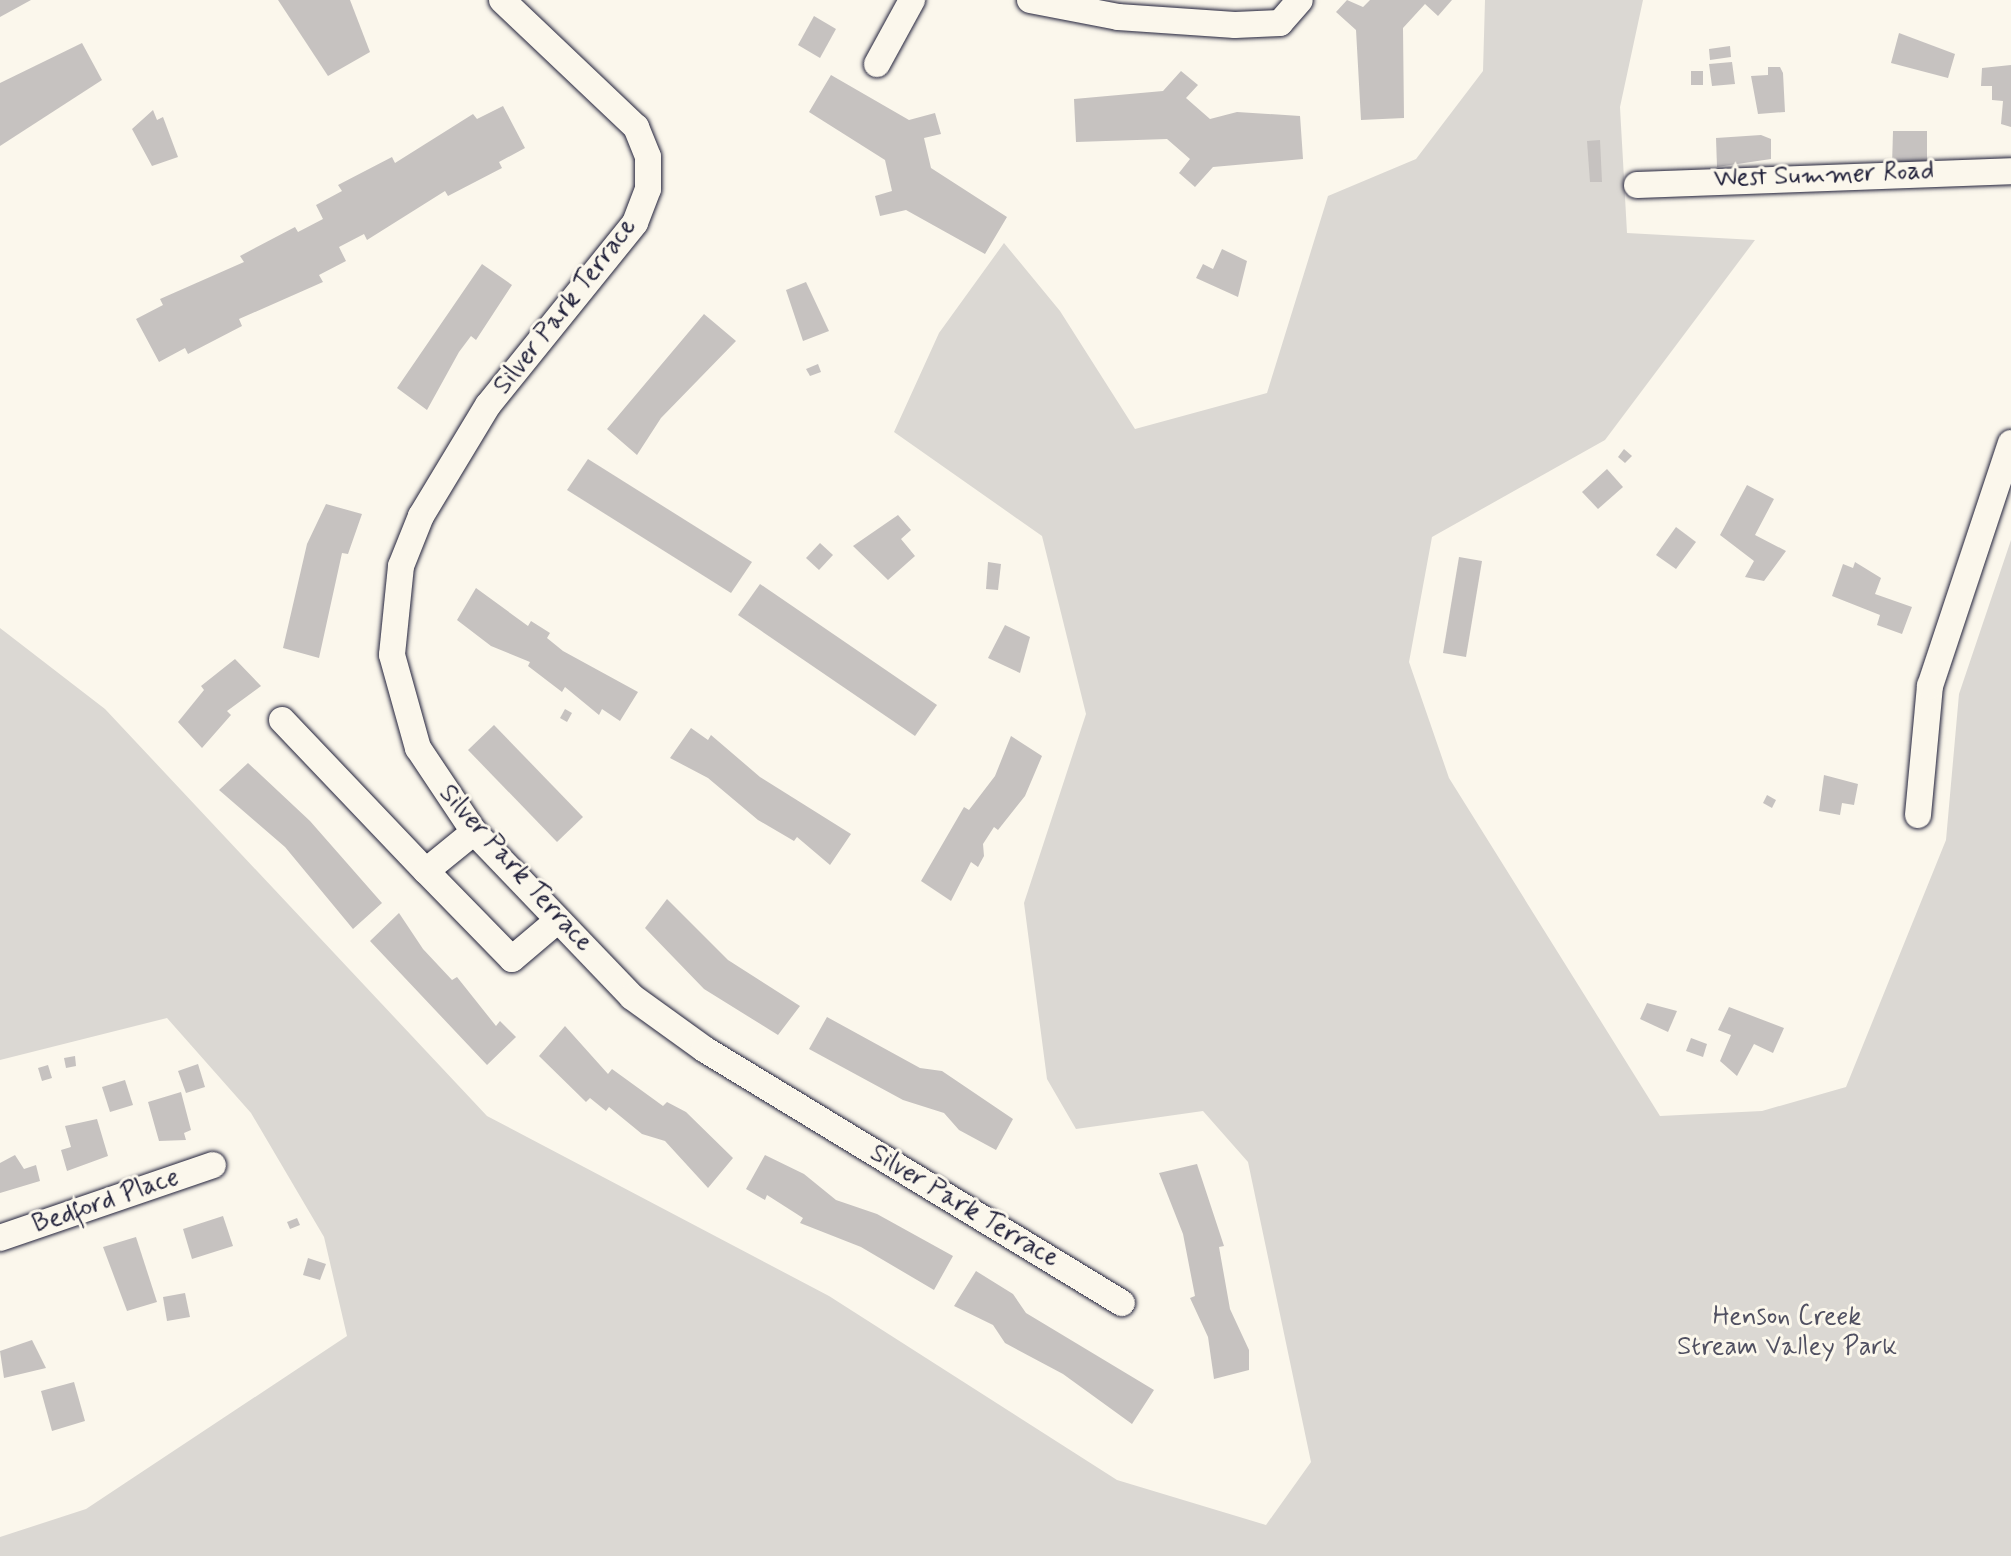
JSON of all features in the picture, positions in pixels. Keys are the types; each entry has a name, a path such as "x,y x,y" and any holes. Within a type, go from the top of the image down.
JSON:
{"street":[{"name":"Silver Park Terrace","path":"502,0 636,127 648,156 648,189 635,223 488,405 421,516 401,566 393,614 398,692 418,748 474,832 632,997 704,1049 1122,1303"},
{"path":"877,64 912,0"},
{"path":"1030,0 1118,17 1235,25 1280,23 1300,0"},
{"name":"West Summer Road","path":"1637,185 2011,171"},
{"path":"1918,815 1930,686 2011,443"},
{"path":"282,720 512,959 557,921"},
{"path":"426,871 474,832"},
{"name":"Bedford Place","path":"0,1238 213,1165"}],"green space":[{"name":"Henson Creek Stream Valley Park","path":"1485,0 1643,0 1620,107 1627,233 1755,240 1605,440 1432,537 1409,662 1449,778 1660,1116 1762,1111 1846,1087 1946,840 1959,694 2011,540 2011,1556 0,1556 0,1537 86,1509 347,1336 324,1237 251,1113 167,1018 0,1060 0,628 105,709 487,1116 829,1296 1117,1480 1266,1525 1311,1462 1248,1162 1203,1111 1076,1129 1047,1079 1024,903 1086,714 1042,536 894,432 939,333 1004,243 1060,311 1135,429 1267,393 1328,196 1416,159 1483,71"}],"building":[{"path":"0,0 31,0 0,17"},
{"path":"278,0 350,0 370,52 328,76"},
{"path":"1347,0 1363,7 1370,0 1452,0 1438,16 1425,4 1403,28 1404,118 1361,120 1356,30 1336,12"},
{"path":"814,16 836,29 820,58 798,45"},
{"path":"1899,33 1955,54 1948,78 1891,63"},
{"path":"82,43 102,80 0,146 0,83"},
{"path":"1730,46 1731,57 1710,60 1709,49"},
{"path":"1732,62 1735,84 1712,86 1709,64"},
{"path":"2011,65 2011,127 2001,124 2003,101 1992,100 1992,86 1981,86 1982,68"},
{"path":"1768,67 1780,67 1783,73 1785,112 1758,114 1751,76 1768,75"},
{"path":"1181,71 1198,85 1186,98 1210,119 1237,112 1300,116 1303,159 1213,167 1195,187 1179,173 1190,159 1167,139 1076,142 1074,99 1163,91"},
{"path":"1691,71 1703,71 1703,85 1691,85"},
{"path":"831,75 909,120 935,113 941,134 924,138 931,168 1007,217 985,254 906,210 880,216 875,196 892,191 885,160 809,112"},
{"path":"503,106 525,148 499,162 502,168 448,196 445,191 367,240 364,234 339,247 346,261 319,275 323,282 239,319 242,326 188,354 185,348 159,362 136,319 163,305 160,299 244,262 240,256 295,227 298,232 323,219 316,205 342,191 338,185 392,157 395,163 473,114 477,119"},
{"path":"153,110 157,120 163,117 178,157 152,166 132,129"},
{"path":"1893,131 1927,131 1927,167 1892,166"},
{"path":"1761,135 1771,139 1771,159 1717,167 1716,138"},
{"path":"1600,140 1602,182 1590,182 1587,141"},
{"path":"1222,249 1247,261 1238,297 1196,278 1203,264 1213,269"},
{"path":"482,264 512,285 476,340 471,336 459,352 427,410 397,388"},
{"path":"806,282 829,331 803,341 786,290"},
{"path":"704,314 736,341 661,418 637,455 607,429"},
{"path":"818,364 821,372 810,376 806,369"},
{"path":"1624,449 1632,456 1625,463 1618,457"},
{"path":"588,459 752,562 731,593 567,490"},
{"path":"1607,469 1623,487 1598,509 1582,492"},
{"path":"1747,485 1774,499 1755,535 1786,551 1764,581 1745,577 1754,561 1720,535"},
{"path":"326,504 362,514 348,554 342,553 319,658 283,648 307,544"},
{"path":"898,515 911,530 901,539 915,556 888,580 853,546"},
{"path":"1676,527 1696,542 1676,569 1656,555"},
{"path":"820,543 833,555 819,570 806,558"},
{"path":"1459,557 1482,561 1466,657 1443,653"},
{"path":"988,562 1001,564 998,590 986,589"},
{"path":"1855,562 1881,578 1875,594 1912,607 1902,634 1877,625 1880,615 1832,596 1843,564 1853,568"},
{"path":"760,584 937,705 915,736 738,615"},
{"path":"476,588 528,626 531,621 550,633 547,638 563,651 638,692 620,721 602,709 599,715 565,687 562,692 528,666 530,662 491,646 457,620"},
{"path":"1005,625 1030,637 1020,673 988,658"},
{"path":"235,659 261,686 227,711 231,715 202,748 178,722 204,690 201,686"},
{"path":"565,709 572,713 567,722 560,718"},
{"path":"494,725 583,817 557,842 468,750"},
{"path":"691,728 708,740 711,735 760,777 851,834 830,865 797,837 794,841 758,820 708,778 670,758"},
{"path":"1011,736 1042,756 1025,796 998,830 994,827 983,844 984,856 978,867 971,862 951,901 921,881 964,807 969,810 995,776"},
{"path":"248,763 310,821 382,903 353,929 285,847 219,790"},
{"path":"1824,775 1858,784 1854,805 1842,803 1840,815 1819,811"},
{"path":"1767,795 1776,800 1772,808 1763,803"},
{"path":"667,899 728,960 800,1006 778,1035 704,989 645,928"},
{"path":"399,913 423,949 452,980 457,977 496,1026 500,1021 516,1037 487,1065 370,941"},
{"path":"1647,1003 1677,1011 1668,1032 1640,1019"},
{"path":"1729,1007 1784,1028 1773,1053 1754,1044 1737,1076 1720,1061 1731,1035 1718,1030"},
{"path":"827,1017 920,1068 942,1071 1013,1119 996,1150 959,1130 944,1113 903,1100 809,1049"},
{"path":"565,1026 608,1074 612,1069 663,1106 667,1102 686,1112 733,1158 708,1188 665,1141 642,1134 609,1107 606,1111 590,1098 586,1102 539,1056"},
{"path":"1691,1038 1707,1044 1703,1057 1686,1051"},
{"path":"75,1056 76,1066 66,1068 64,1058"},
{"path":"198,1064 205,1087 186,1093 178,1071"},
{"path":"48,1065 52,1078 42,1081 38,1068"},
{"path":"125,1080 133,1105 110,1112 102,1087"},
{"path":"181,1092 191,1130 184,1133 186,1140 159,1141 148,1102"},
{"path":"97,1119 108,1156 67,1171 61,1150 71,1147 65,1126"},
{"path":"15,1155 24,1169 36,1165 40,1181 0,1193 0,1163"},
{"path":"765,1155 804,1174 836,1200 877,1214 953,1256 934,1290 861,1247 800,1223 803,1218 767,1195 765,1200 746,1189"},
{"path":"1197,1164 1224,1246 1219,1247 1230,1309 1249,1350 1249,1370 1214,1379 1208,1337 1190,1298 1195,1296 1183,1234 1159,1173"},
{"path":"223,1216 233,1246 192,1259 183,1229"},
{"path":"297,1218 300,1225 290,1229 287,1222"},
{"path":"136,1237 157,1302 127,1311 103,1247"},
{"path":"308,1258 326,1264 320,1280 303,1275"},
{"path":"976,1271 1013,1294 1026,1313 1154,1390 1132,1424 1063,1374 1005,1343 993,1325 954,1306"},
{"path":"185,1293 190,1317 167,1321 163,1297"},
{"path":"32,1340 46,1368 4,1378 0,1351"},
{"path":"74,1382 85,1421 52,1431 41,1391"}]}
